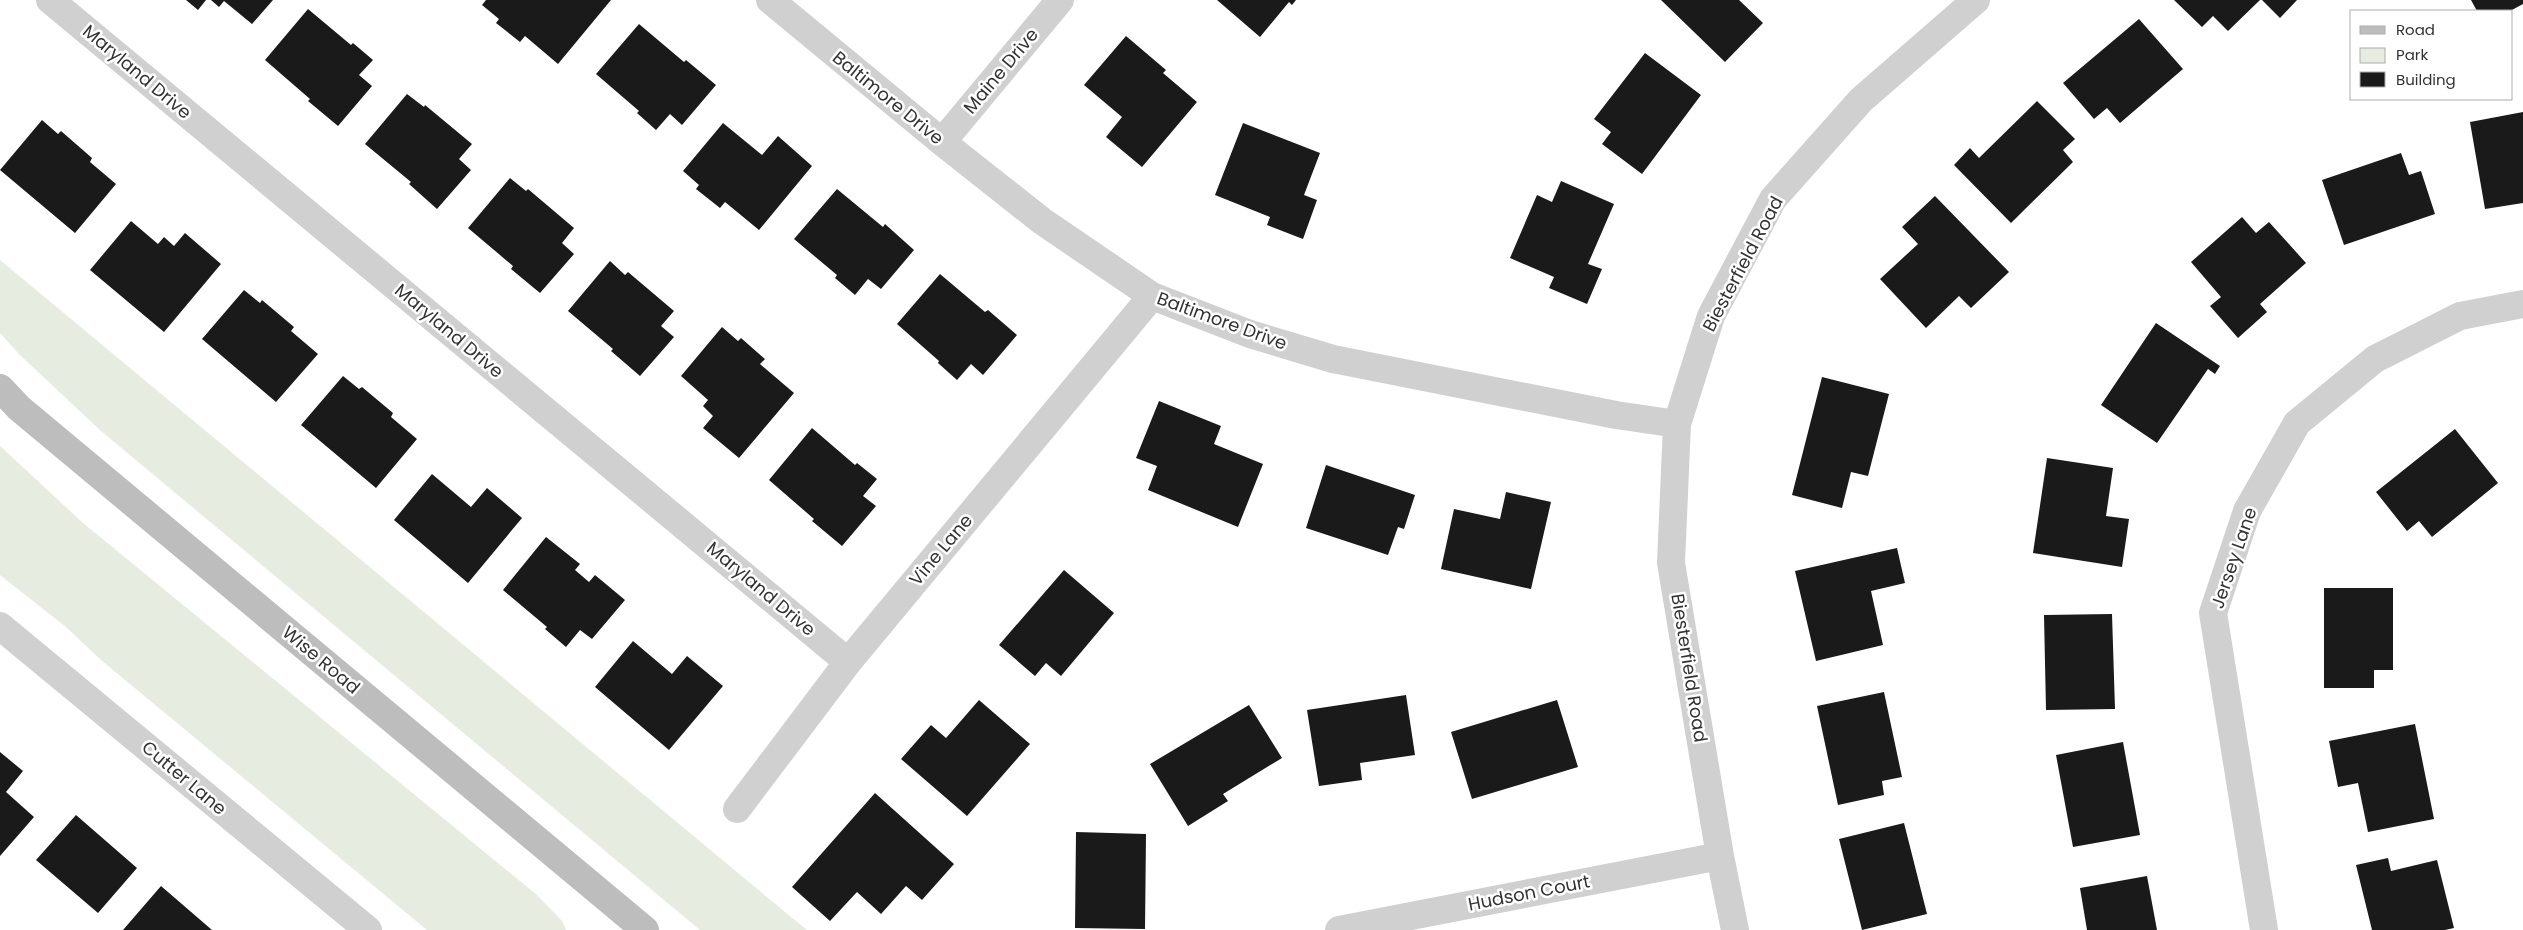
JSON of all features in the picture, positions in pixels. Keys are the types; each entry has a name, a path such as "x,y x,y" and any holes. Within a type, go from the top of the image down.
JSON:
{"street":[{"name":"Maryland Drive","path":"50,0 848,662"},
{"name":"Baltimore Drive","path":"770,0 942,142 1042,221 1152,296 1250,334 1333,359 1616,415 1677,424"},
{"name":"Maine Drive","path":"942,142 1060,0"},
{"name":"Biesterfield Road","path":"1734,930 1671,563 1677,424 1711,316 1773,199 1861,100 1976,0"},
{"name":"Vine Lane","path":"737,809 848,662 1152,296"},
{"name":"Jersey Lane","path":"2264,930 2213,613 2247,511 2297,423 2375,358 2460,316 2523,304"},
{"name":"Wise Road","path":"0,388 19,408 636,927"},
{"name":"Cutter Lane","path":"0,626 368,930"},
{"name":"Hudson Court","path":"1339,930 1720,856"}],"green space":[{"path":"0,260 807,930 700,930 101,431 19,354 0,333"},
{"path":"0,446 83,523 537,895 562,921 566,930 427,930 101,660 66,627 0,575"}],"building":[{"path":"186,0 206,0 198,10"},
{"path":"211,0 273,0 252,24 224,1 219,7"},
{"path":"486,0 611,0 558,64 525,36 520,42 496,23 499,19 482,5"},
{"path":"1217,0 1296,0 1292,5 1289,2 1260,37"},
{"path":"1661,0 1739,0 1763,23 1725,62"},
{"path":"2174,0 2260,0 2228,31 2213,16 2202,27"},
{"path":"2262,0 2297,0 2280,18"},
{"path":"2471,0 2523,0 2523,4 2512,10 2476,10"},
{"path":"308,9 351,45 353,43 373,60 359,75 372,86 338,126 308,101 310,99 265,60"},
{"path":"2139,19 2183,69 2120,123 2107,108 2094,119 2063,83"},
{"path":"639,24 684,62 686,60 716,85 682,125 670,114 656,130 637,113 639,111 596,74"},
{"path":"1126,36 1166,70 1163,73 1197,102 1142,167 1106,137 1122,117 1084,85"},
{"path":"1645,53 1701,95 1642,174 1602,144 1611,132 1594,119"},
{"path":"407,94 424,107 425,105 472,144 459,159 471,170 437,209 409,184 411,182 365,144"},
{"path":"2037,101 2075,139 2063,150 2073,162 2011,223 1954,165 1970,148 1979,158"},
{"path":"2523,112 2523,203 2485,209 2470,122"},
{"path":"42,120 58,134 61,131 92,158 90,162 116,184 75,233 0,170"},
{"path":"723,123 762,155 778,136 812,166 759,230 725,202 720,208 696,189 699,185 683,171"},
{"path":"1243,123 1320,153 1304,195 1317,200 1303,239 1267,225 1270,217 1215,195"},
{"path":"2401,153 2409,175 2421,171 2435,214 2344,245 2322,180"},
{"path":"510,178 526,191 528,189 574,228 562,243 574,254 540,293 511,269 513,266 468,228"},
{"path":"1561,181 1614,204 1588,264 1602,269 1587,304 1549,288 1554,277 1510,258 1537,195 1552,202"},
{"path":"837,189 883,227 885,224 914,250 881,289 868,279 855,295 835,278 837,275 794,239"},
{"path":"1935,196 2009,272 1971,308 1959,296 1926,328 1880,279 1918,244 1902,227"},
{"path":"2242,217 2256,233 2269,222 2306,263 2260,304 2267,312 2238,338 2210,306 2221,297 2191,262"},
{"path":"131,221 158,244 164,237 174,246 185,233 221,264 164,332 90,270"},
{"path":"610,261 625,275 628,272 674,311 661,326 674,337 640,376 611,351 613,349 568,311"},
{"path":"940,274 985,312 988,310 1017,335 983,375 971,364 957,380 938,363 939,361 897,324"},
{"path":"244,290 260,303 262,300 294,327 291,331 318,354 276,402 202,339"},
{"path":"2156,323 2220,366 2215,374 2208,369 2157,443 2101,405"},
{"path":"722,327 738,341 741,338 765,359 760,364 794,393 739,458 703,428 713,416 703,406 708,400 681,376"},
{"path":"343,376 359,389 362,387 393,413 391,417 417,439 376,488 301,425"},
{"path":"1822,377 1889,394 1868,476 1851,472 1842,508 1792,495"},
{"path":"1159,401 1221,426 1214,444 1263,464 1238,527 1148,490 1157,466 1136,458"},
{"path":"812,428 855,465 857,463 877,479 863,496 876,506 842,546 812,521 814,519 769,480"},
{"path":"2455,429 2498,483 2432,537 2419,521 2407,531 2376,492"},
{"path":"2047,458 2113,468 2106,516 2129,519 2122,567 2033,553"},
{"path":"1326,465 1415,495 1404,529 1398,527 1388,555 1306,528"},
{"path":"432,474 471,507 487,488 522,518 468,583 394,520"},
{"path":"1506,492 1551,502 1531,589 1441,569 1454,509 1500,519"},
{"path":"546,537 580,564 575,570 589,582 595,575 625,600 592,639 580,630 566,647 545,629 547,627 503,590"},
{"path":"1897,548 1905,583 1871,591 1883,645 1816,661 1795,571"},
{"path":"1064,570 1114,613 1061,676 1046,663 1035,676 999,645"},
{"path":"2324,588 2393,588 2393,670 2374,670 2374,688 2324,688"},
{"path":"2112,614 2115,709 2046,710 2044,615"},
{"path":"633,641 672,674 687,656 723,686 669,750 595,687"},
{"path":"1884,692 1902,777 1882,781 1884,795 1838,805 1817,706"},
{"path":"1406,695 1415,755 1360,763 1362,780 1319,786 1307,710"},
{"path":"979,700 1030,744 967,816 901,759 931,725 946,738"},
{"path":"1557,700 1578,767 1472,799 1451,732"},
{"path":"1249,705 1282,758 1223,794 1228,801 1188,826 1150,764"},
{"path":"2415,724 2434,819 2368,832 2358,783 2338,787 2329,741"},
{"path":"2123,742 2140,835 2073,847 2056,755"},
{"path":"0,752 23,771 6,792 34,817 0,856"},
{"path":"875,793 954,864 922,900 906,886 881,914 857,892 830,921 792,887"},
{"path":"76,815 137,868 98,913 36,860"},
{"path":"1904,823 1927,914 1862,930 1839,839"},
{"path":"1076,832 1146,834 1145,929 1075,928"},
{"path":"2388,858 2391,871 2437,860 2454,928 2445,930 2372,930 2356,865"},
{"path":"2147,876 2157,930 2087,930 2080,888"},
{"path":"161,886 212,930 123,930"}]}
